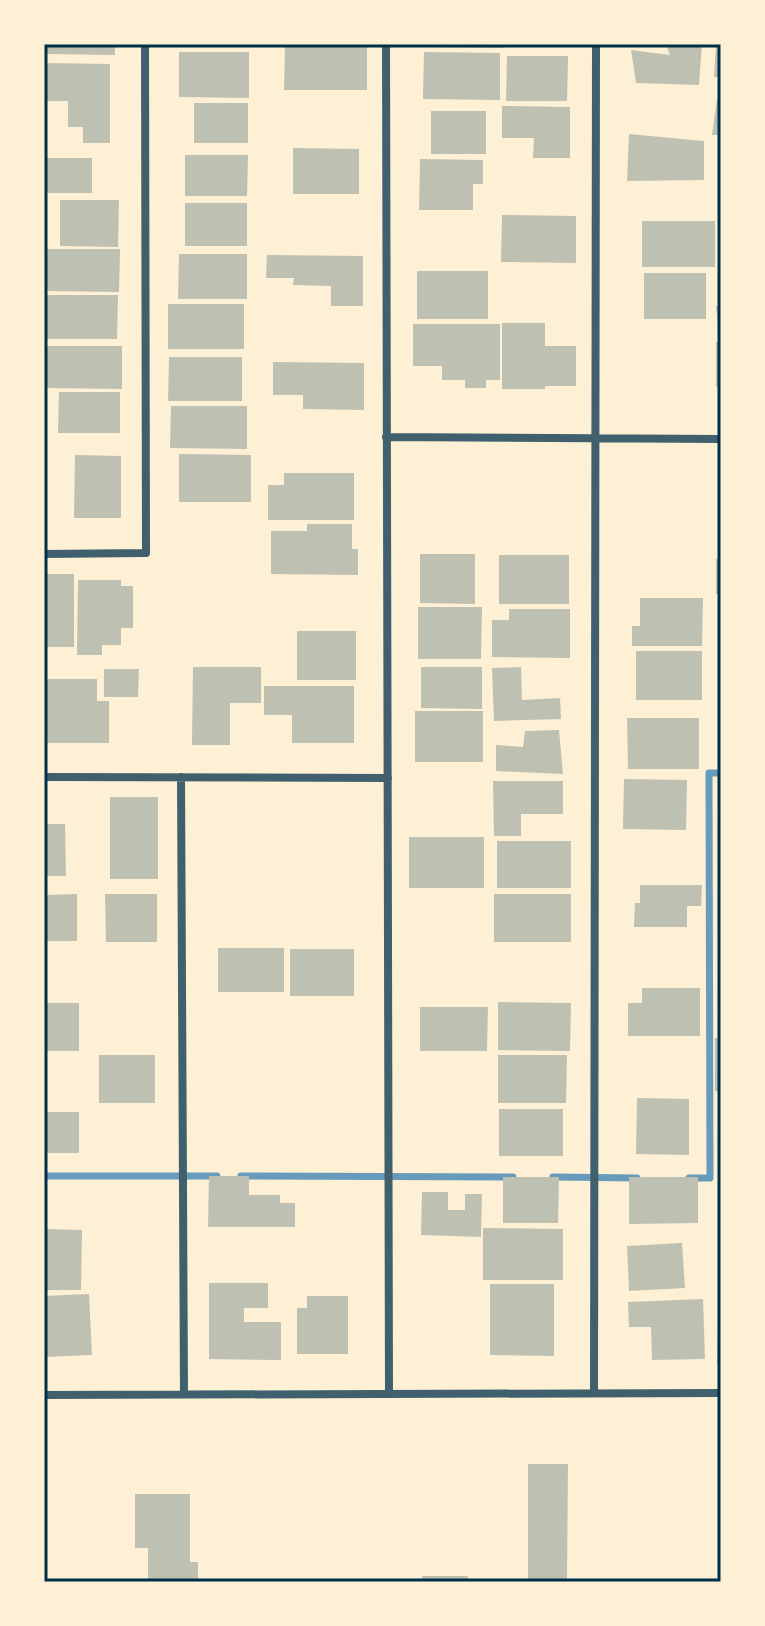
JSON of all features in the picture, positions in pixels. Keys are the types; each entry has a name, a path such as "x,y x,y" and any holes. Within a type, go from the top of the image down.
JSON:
{"street":[{"path":"44,554 146,553 145,44"},
{"path":"386,44 389,1394"},
{"path":"594,1393 596,44"},
{"path":"386,437 721,439"},
{"path":"44,777 388,778"},
{"path":"181,777 184,1394"},
{"path":"44,1395 721,1393"}],"building":[{"path":"47,44 115,44 115,55 47,54"},
{"path":"285,44 367,44 367,90 284,90"},
{"path":"423,44 506,44 505,48 423,47"},
{"path":"666,44 702,44 699,85 636,83 631,50 670,55"},
{"path":"716,44 721,44 721,77 714,77"},
{"path":"179,52 249,52 249,98 179,97"},
{"path":"424,52 500,53 500,100 423,99"},
{"path":"507,56 568,56 567,101 506,101"},
{"path":"44,63 110,64 110,143 83,143 83,127 68,127 68,101 44,101"},
{"path":"717,99 721,99 721,135 712,135"},
{"path":"194,103 248,103 248,143 194,143"},
{"path":"502,106 570,107 570,158 533,158 534,138 502,138"},
{"path":"431,111 486,111 486,154 431,154"},
{"path":"629,134 704,141 704,180 627,181"},
{"path":"293,148 359,149 359,194 293,194"},
{"path":"185,155 248,155 247,196 185,196"},
{"path":"44,158 92,158 92,193 44,193"},
{"path":"420,159 483,160 483,184 473,184 473,210 419,210"},
{"path":"60,200 119,200 118,247 60,246"},
{"path":"185,203 247,203 247,246 185,246"},
{"path":"502,215 576,216 576,263 501,262"},
{"path":"642,221 715,221 715,267 642,267"},
{"path":"44,249 120,249 119,292 44,291"},
{"path":"179,254 247,254 247,299 178,299"},
{"path":"267,255 363,256 363,306 331,306 331,286 293,285 294,278 266,278"},
{"path":"417,271 488,271 488,319 417,319"},
{"path":"644,273 706,273 706,319 644,319"},
{"path":"44,295 118,295 117,339 44,339"},
{"path":"168,304 244,304 244,349 168,349"},
{"path":"716,306 721,306 721,334 719,334"},
{"path":"502,323 545,323 545,346 576,346 576,386 502,389"},
{"path":"413,324 500,324 500,380 486,380 486,388 465,388 465,380 442,380 442,366 413,366"},
{"path":"716,342 721,342 721,387 716,387"},
{"path":"44,346 122,346 122,389 44,388"},
{"path":"169,357 242,357 242,401 168,401"},
{"path":"273,362 364,363 364,410 303,409 303,395 273,395"},
{"path":"59,392 120,392 120,433 58,433"},
{"path":"171,406 247,406 247,449 170,448"},
{"path":"179,454 251,455 251,502 179,502"},
{"path":"75,455 121,456 121,518 74,518"},
{"path":"284,473 354,473 354,520 268,520 268,485 284,485"},
{"path":"307,524 352,524 352,549 358,549 358,575 271,574 271,531 307,531"},
{"path":"420,554 475,554 475,604 420,603"},
{"path":"499,555 569,555 569,604 499,604"},
{"path":"716,559 721,559 721,594 716,594"},
{"path":"44,574 74,574 74,647 44,647"},
{"path":"78,580 121,580 121,586 133,586 133,628 121,628 121,645 102,645 102,655 77,655"},
{"path":"640,598 703,598 702,646 632,646 632,626 640,626"},
{"path":"418,607 482,607 481,659 418,659"},
{"path":"509,609 570,609 570,658 492,657 492,620 509,620"},
{"path":"297,631 356,631 356,680 297,680"},
{"path":"636,651 702,651 702,700 636,700"},
{"path":"193,667 261,667 261,703 230,703 230,745 192,745"},
{"path":"421,667 482,667 482,709 421,708"},
{"path":"521,667 522,700 560,698 561,719 494,721 492,668"},
{"path":"104,669 139,669 138,697 104,697"},
{"path":"44,679 97,679 97,701 109,701 109,743 44,743"},
{"path":"264,686 354,686 354,743 292,743 292,715 264,715"},
{"path":"415,711 483,711 483,762 415,762"},
{"path":"627,718 699,718 699,769 628,769"},
{"path":"559,730 563,774 496,771 496,745 523,747 525,731"},
{"path":"624,779 687,780 686,830 623,829"},
{"path":"493,781 563,781 563,814 521,814 521,836 494,836"},
{"path":"110,797 158,797 158,879 110,879"},
{"path":"44,824 65,824 66,876 44,876"},
{"path":"409,837 484,837 484,888 409,888"},
{"path":"497,841 571,841 571,888 497,888"},
{"path":"640,885 702,885 701,906 687,906 687,927 634,927 635,903 640,903"},
{"path":"77,894 77,941 44,941 44,895"},
{"path":"105,894 157,894 157,942 106,942"},
{"path":"494,894 571,894 571,942 494,942"},
{"path":"218,948 284,948 284,992 218,992"},
{"path":"290,949 354,949 354,996 290,996"},
{"path":"642,988 700,988 700,1036 628,1036 628,1003 642,1003"},
{"path":"498,1002 571,1003 570,1051 498,1050"},
{"path":"44,1003 79,1003 79,1051 44,1051"},
{"path":"420,1007 488,1007 487,1051 420,1051"},
{"path":"715,1038 721,1038 721,1091 715,1091"},
{"path":"99,1055 155,1055 155,1103 99,1103"},
{"path":"498,1055 567,1055 566,1103 498,1103"},
{"path":"637,1098 689,1099 689,1155 636,1154"},
{"path":"499,1109 563,1109 563,1156 499,1156"},
{"path":"44,1112 79,1112 79,1153 44,1153"},
{"path":"209,1176 249,1176 249,1195 280,1195 280,1203 295,1203 295,1227 208,1227"},
{"path":"503,1177 559,1177 558,1223 503,1223"},
{"path":"629,1177 698,1177 698,1223 629,1224"},
{"path":"422,1192 448,1192 448,1210 465,1210 465,1194 482,1194 481,1237 421,1235"},
{"path":"483,1228 563,1229 563,1280 483,1280"},
{"path":"44,1229 82,1230 81,1290 44,1290"},
{"path":"682,1243 685,1288 629,1291 627,1246"},
{"path":"209,1283 268,1283 268,1308 244,1308 244,1322 281,1322 281,1360 209,1359"},
{"path":"490,1284 554,1284 554,1356 490,1355"},
{"path":"89,1294 92,1355 44,1357 44,1296"},
{"path":"307,1296 348,1296 348,1354 297,1354 297,1308 307,1308"},
{"path":"703,1299 705,1359 652,1360 651,1327 629,1327 628,1302"},
{"path":"718,1311 721,1311 721,1365 717,1365"},
{"path":"528,1464 568,1464 567,1579 528,1579"},
{"path":"135,1494 190,1494 190,1562 198,1562 198,1582 148,1582 148,1548 135,1548"},
{"path":"422,1576 468,1576 468,1582 422,1582"}],"waterway":[{"path":"689,1178 710,1178 709,773 721,773"},
{"path":"44,1176 217,1176"},
{"path":"241,1176 513,1177"},
{"path":"553,1177 637,1178"}]}
